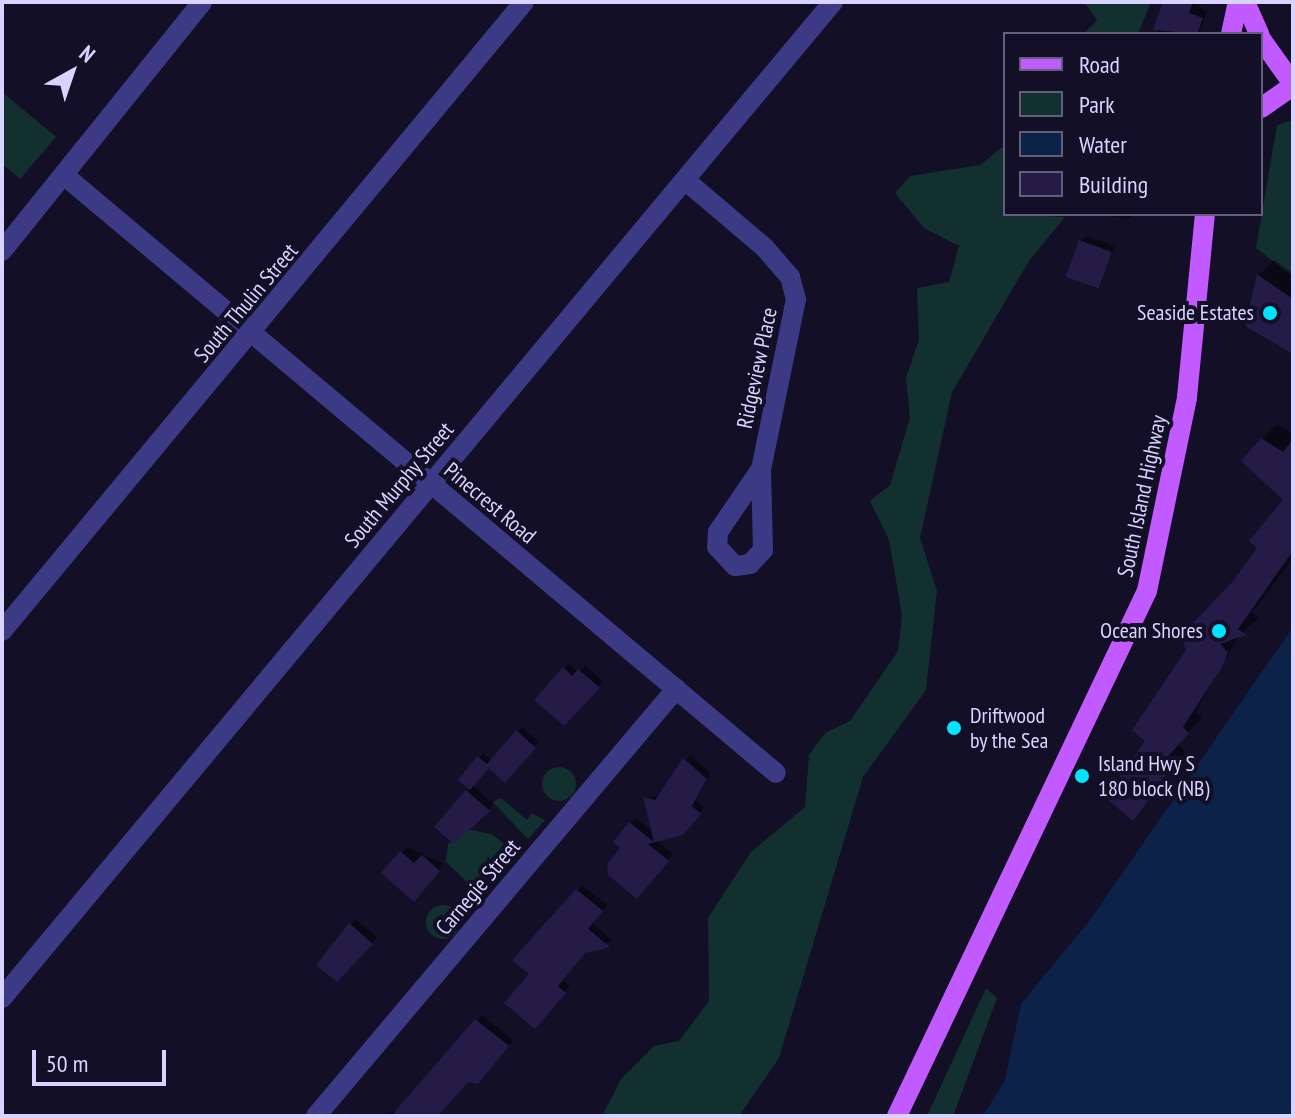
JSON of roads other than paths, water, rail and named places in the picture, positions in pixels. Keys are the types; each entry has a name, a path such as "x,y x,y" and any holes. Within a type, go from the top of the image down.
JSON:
{"main road":[{"path":"1231,32 1238,2"},
{"path":"1245,2 1258,32"},
{"path":"1263,40 1293,85 1263,107"},
{"name":"South Island Highway","path":"897,1116 1147,591 1187,397 1205,216"}],"street":[{"path":"2,251 202,2"},
{"name":"South Thulin Street","path":"2,631 250,336 524,2"},
{"name":"South Murphy Street","path":"2,998 833,2"},
{"name":"Pinecrest Road","path":"65,176 250,336 776,773"},
{"name":"Ridgeview Place","path":"685,180 790,277 796,299 761,469"},
{"name":"Carnegie Street","path":"316,1116 676,689"}],"water":[{"path":"1293,627 1293,1116 983,1116 1005,1080 1021,1004 1090,920"}],"place":[{"name":"Seaside Estates","path":"1270,313"},
{"name":"Ocean Shores","path":"1219,631"},
{"name":"Driftwood by the Sea","path":"954,728"},
{"name":"Island Hwy S 180 block (NB)","path":"1082,776"}]}
